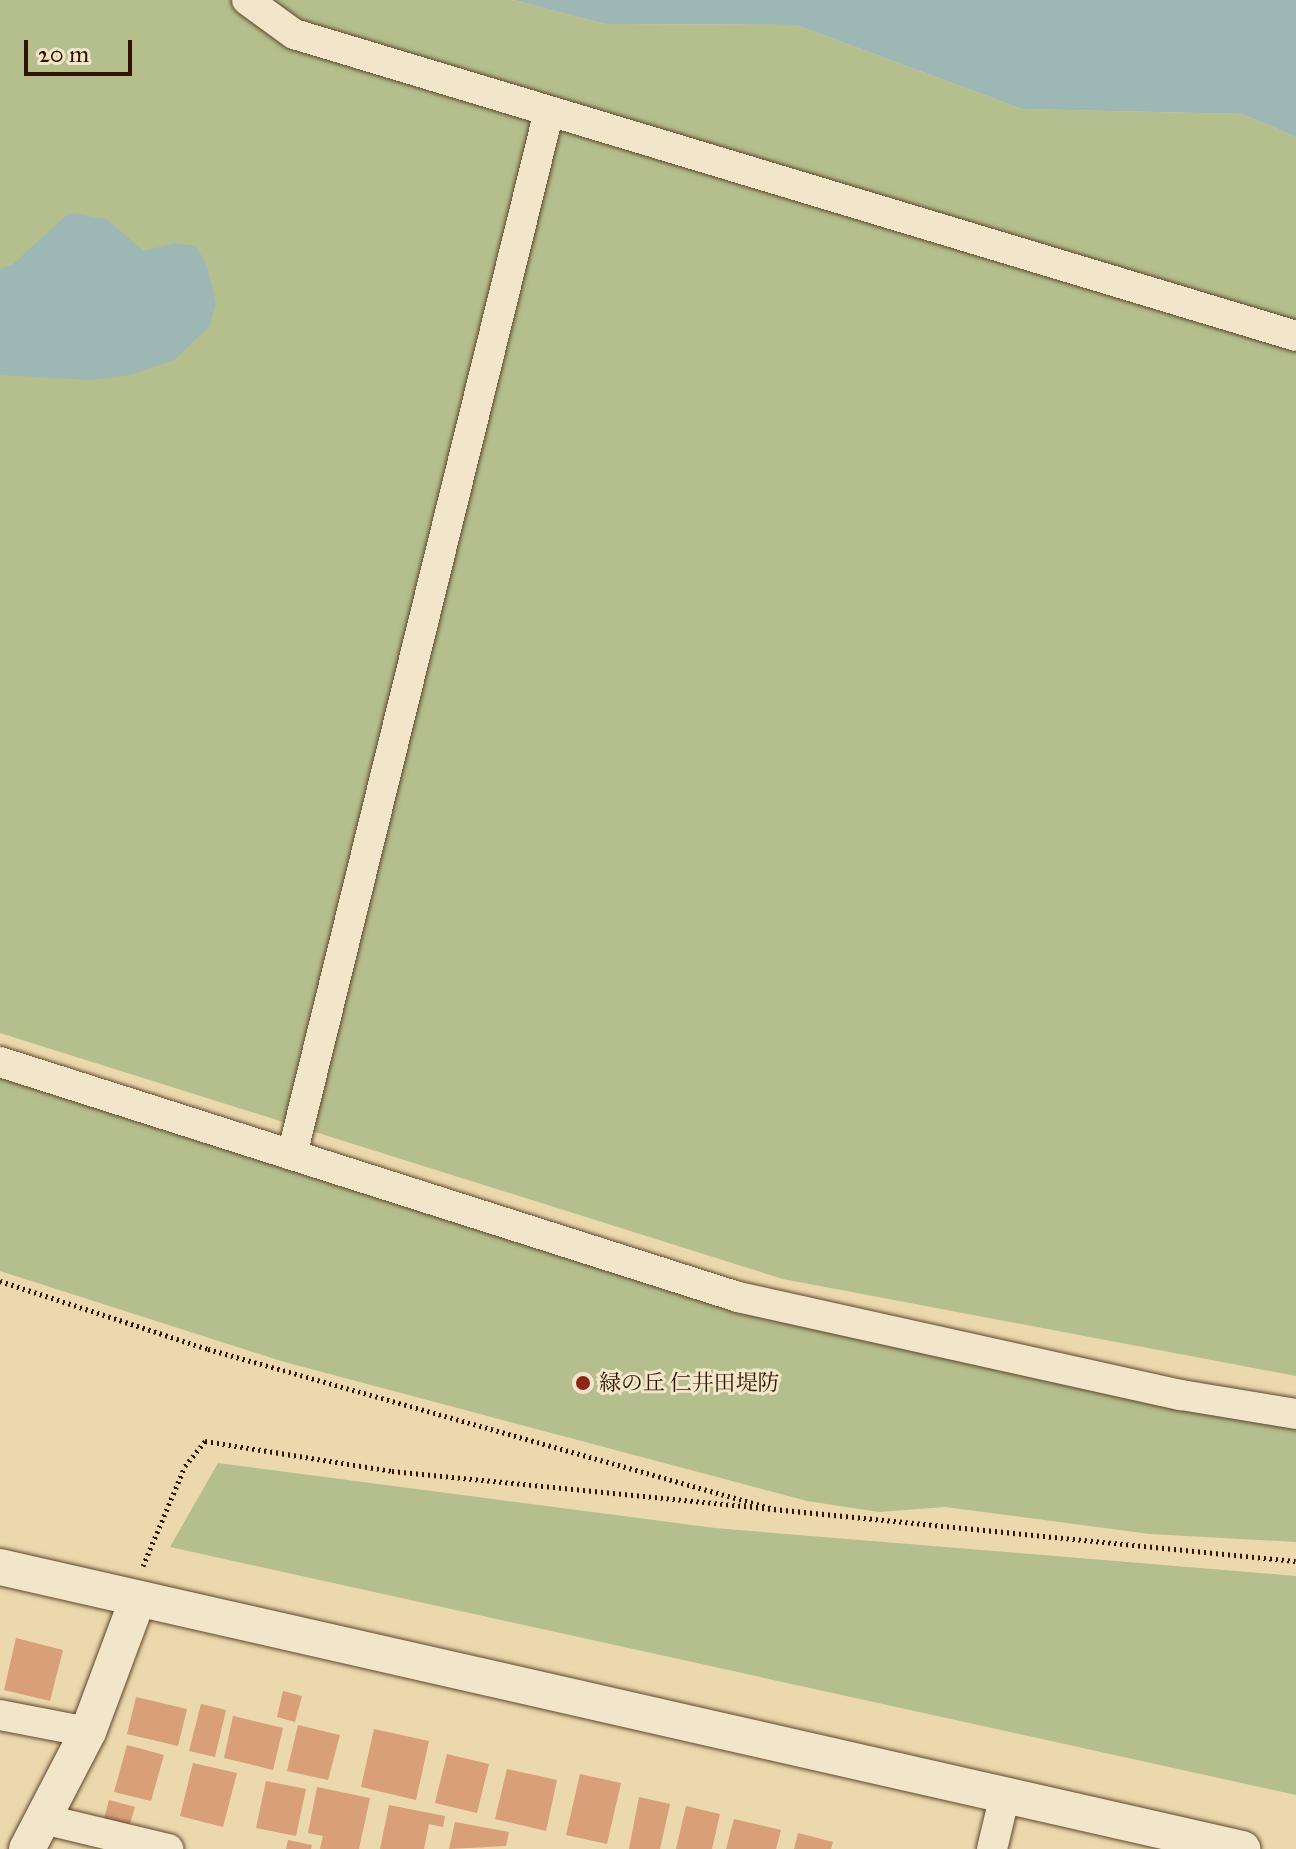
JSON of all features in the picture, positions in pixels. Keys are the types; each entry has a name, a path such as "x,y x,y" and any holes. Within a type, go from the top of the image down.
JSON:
{"street":[{"path":"247,0 294,34 1296,336"},
{"path":"292,1155 549,111"},
{"path":"0,1062 738,1297 1181,1395 1296,1414"},
{"path":"0,1567 137,1601 1242,1849"},
{"path":"137,1601 88,1732 35,1834 168,1849"},
{"path":"0,1715 88,1732"},
{"path":"992,1849 1005,1795"}],"path":[{"path":"0,1281 208,1349 790,1513"},
{"path":"137,1601 145,1555 185,1466 205,1441 392,1471 1296,1561"}],"green space":[{"path":"0,0 513,0 605,24 796,25 1022,109 1242,114 1296,137 1296,1376 783,1279 0,1033"},
{"path":"0,1077 721,1305 1296,1423 1296,1542 1150,1534 945,1507 879,1512 807,1501 281,1361 0,1271"},
{"path":"218,1463 715,1528 1296,1576 1296,1795 170,1547"}],"water":[{"path":"513,0 1296,0 1296,137 1242,114 1022,109 796,25 605,24"},
{"path":"69,213 106,219 144,251 175,243 196,246 207,266 216,302 210,326 174,360 130,375 91,380 0,375 0,269 13,264"}],"building":[{"path":"16,1638 63,1650 50,1701 4,1690"},
{"path":"283,1691 302,1696 295,1722 277,1717"},
{"path":"136,1697 187,1709 178,1746 127,1734"},
{"path":"201,1704 226,1710 215,1757 189,1751"},
{"path":"233,1716 283,1728 273,1770 224,1758"},
{"path":"298,1725 340,1735 328,1780 287,1771"},
{"path":"374,1729 429,1741 416,1800 361,1787"},
{"path":"127,1745 164,1755 151,1801 114,1792"},
{"path":"447,1754 489,1764 477,1813 435,1803"},
{"path":"193,1763 237,1773 223,1827 180,1816"},
{"path":"507,1769 557,1780 546,1831 495,1819"},
{"path":"580,1774 621,1783 607,1844 566,1835"},
{"path":"266,1781 306,1789 296,1836 256,1828"},
{"path":"317,1787 370,1798 359,1849 320,1849 323,1836 308,1833"},
{"path":"639,1797 670,1804 660,1849 629,1849"},
{"path":"109,1800 135,1807 129,1827 104,1819"},
{"path":"389,1805 445,1816 443,1827 429,1824 424,1849 380,1849"},
{"path":"686,1806 720,1814 712,1849 676,1849"},
{"path":"734,1819 781,1830 776,1849 726,1849"},
{"path":"455,1822 509,1832 506,1846 449,1849"},
{"path":"798,1833 833,1842 831,1849 794,1849"},
{"path":"288,1840 312,1845 311,1849 286,1849"}],"place":[{"name":"緑の丘 仁井田堤防","path":"583,1383"}]}
